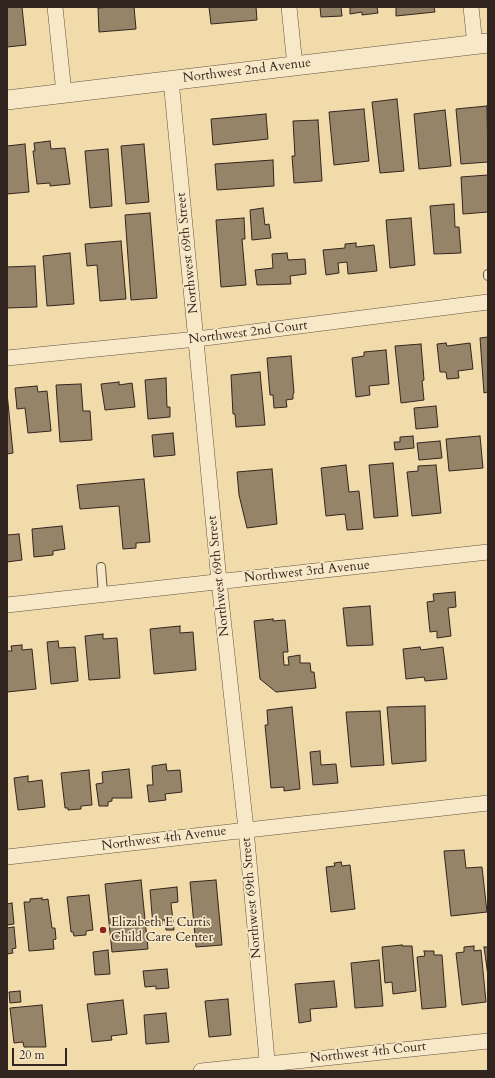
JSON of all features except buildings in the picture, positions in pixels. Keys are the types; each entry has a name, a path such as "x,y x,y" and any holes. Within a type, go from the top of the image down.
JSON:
{"street":[{"path":"55,7 64,93"},
{"path":"289,7 295,66"},
{"path":"471,7 481,44"},
{"name":"Northwest 2nd Avenue","path":"7,100 481,44"},
{"name":"Northwest 69th Street","path":"171,80 219,581 246,829 267,1067"},
{"name":"Northwest 2nd Court","path":"7,358 196,339 488,302"},
{"name":"Northwest 3rd Avenue","path":"7,605 488,552"},
{"name":"Northwest 4th Avenue","path":"7,857 488,803"},
{"name":"Northwest 4th Court","path":"201,1071 267,1067 488,1041"}],"lane":[{"path":"101,567 103,594"}],"place":[{"name":"Elizabeth E Curtis Child Care Center","path":"103,930"}]}
